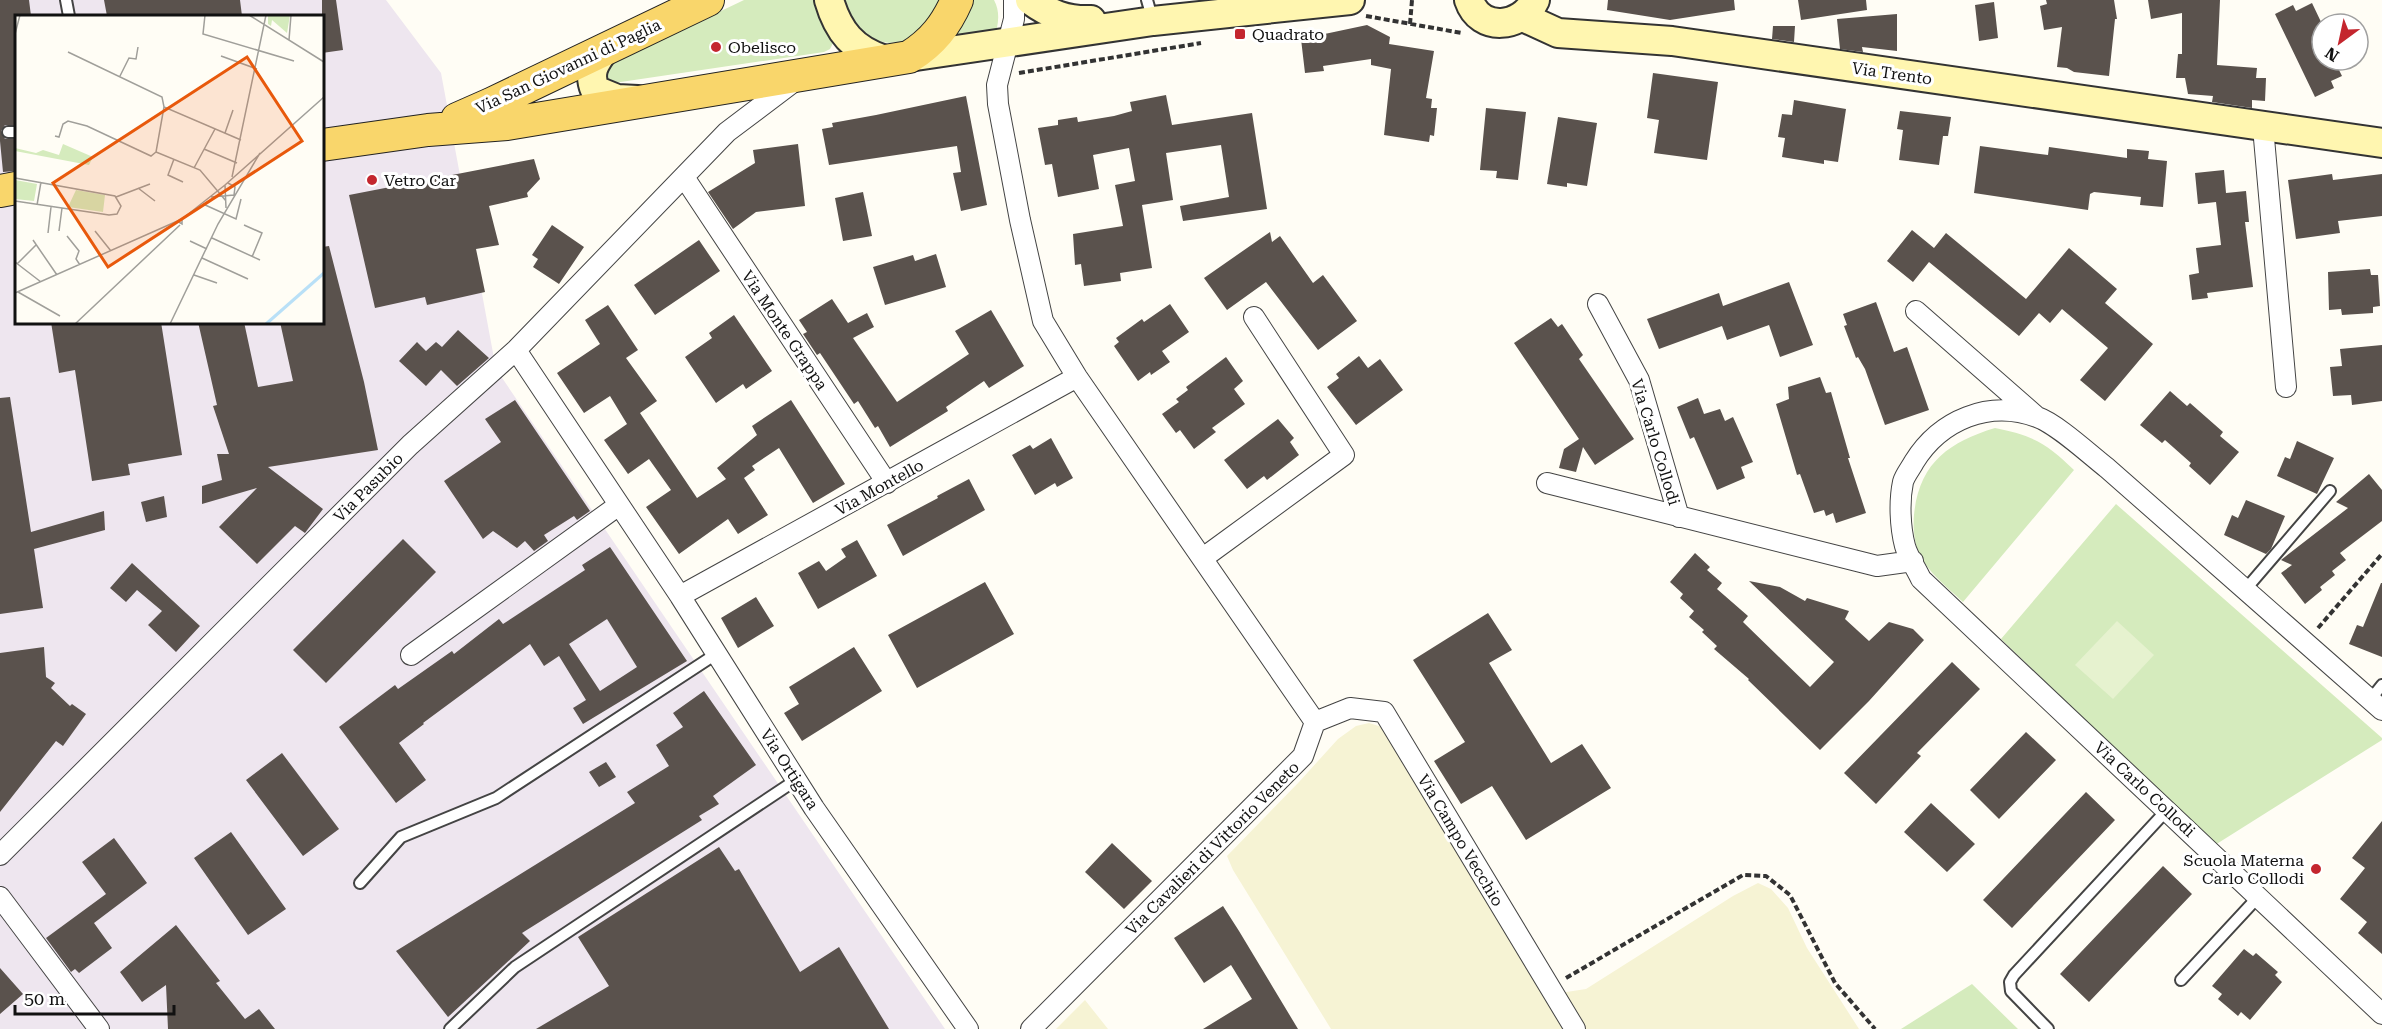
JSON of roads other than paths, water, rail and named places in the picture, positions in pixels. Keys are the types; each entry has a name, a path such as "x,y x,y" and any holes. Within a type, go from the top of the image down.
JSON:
{"main road":[{"name":"Via San Giovanni di Paglia","path":"428,130 491,104 708,0"},
{"path":"324,146 428,130 507,124 897,59 933,40 948,20 957,0"},
{"path":"0,190 15,188"}],"street":[{"path":"829,0 835,22 850,40 867,54 897,59 1144,15"},
{"path":"1014,0 1014,19 997,85 1020,220 1043,321 1077,377 1315,722"},
{"path":"1030,0 1046,12 1063,11 1077,21 1108,20 1199,7 1357,8"},
{"path":"1469,0 1478,15 1489,22 1501,24 1513,22 1529,8"},
{"name":"Via Trento","path":"1529,8 1558,33 1672,41 2382,143"},
{"path":"605,49 592,70 591,80 595,90 617,99 643,101"},
{"name":"Via Pasubio","path":"0,855 410,445 516,350 738,122 805,73"},
{"path":"726,87 734,95 739,109 738,122"},
{"path":"2263,127 2286,387"},
{"name":"Via Monte Grappa","path":"684,177 886,483"},
{"name":"Via Carlo Collodi","path":"1598,304 1639,380 1679,517"},
{"name":"Via Carlo Collodi","path":"1916,311 2037,417 2073,441 2107,468 2305,643 2378,698"},
{"path":"1203,558 1344,455 1254,317"},
{"name":"Via Ortigara","path":"516,350 680,596 796,780 968,1029"},
{"name":"Via Montello","path":"680,596 1077,377"},
{"name":"Via Carlo Collodi","path":"2037,417 2002,410 1976,412 1946,426 1923,448 1903,480 1901,514 1905,546 1921,579 2382,1014"},
{"name":"Via Carlo Collodi","path":"1547,483 1877,566 1912,561"},
{"path":"411,655 619,505"},
{"name":"Via Campo Vecchio","path":"1315,722 1350,708 1384,712 1575,1029"},
{"name":"Via Cavalieri di Vittorio Veneto","path":"1031,1029 1303,756 1315,722"},
{"path":"0,897 99,1029"}],"lane":[{"path":"66,0 69,15"},
{"path":"2245,590 2330,491"},
{"path":"360,883 401,837 496,798 716,654"},
{"path":"450,1029 515,967 796,780"},
{"path":"2048,1029 2011,991 2010,982 2167,810"},
{"path":"2181,980 2258,897"}],"place":[{"name":"Quadrato","path":"1240,34"},
{"name":"Obelisco","path":"716,47"},
{"name":"Vetro Car","path":"372,180"},
{"name":"Scuola Materna Carlo Collodi","path":"2316,869"}]}
